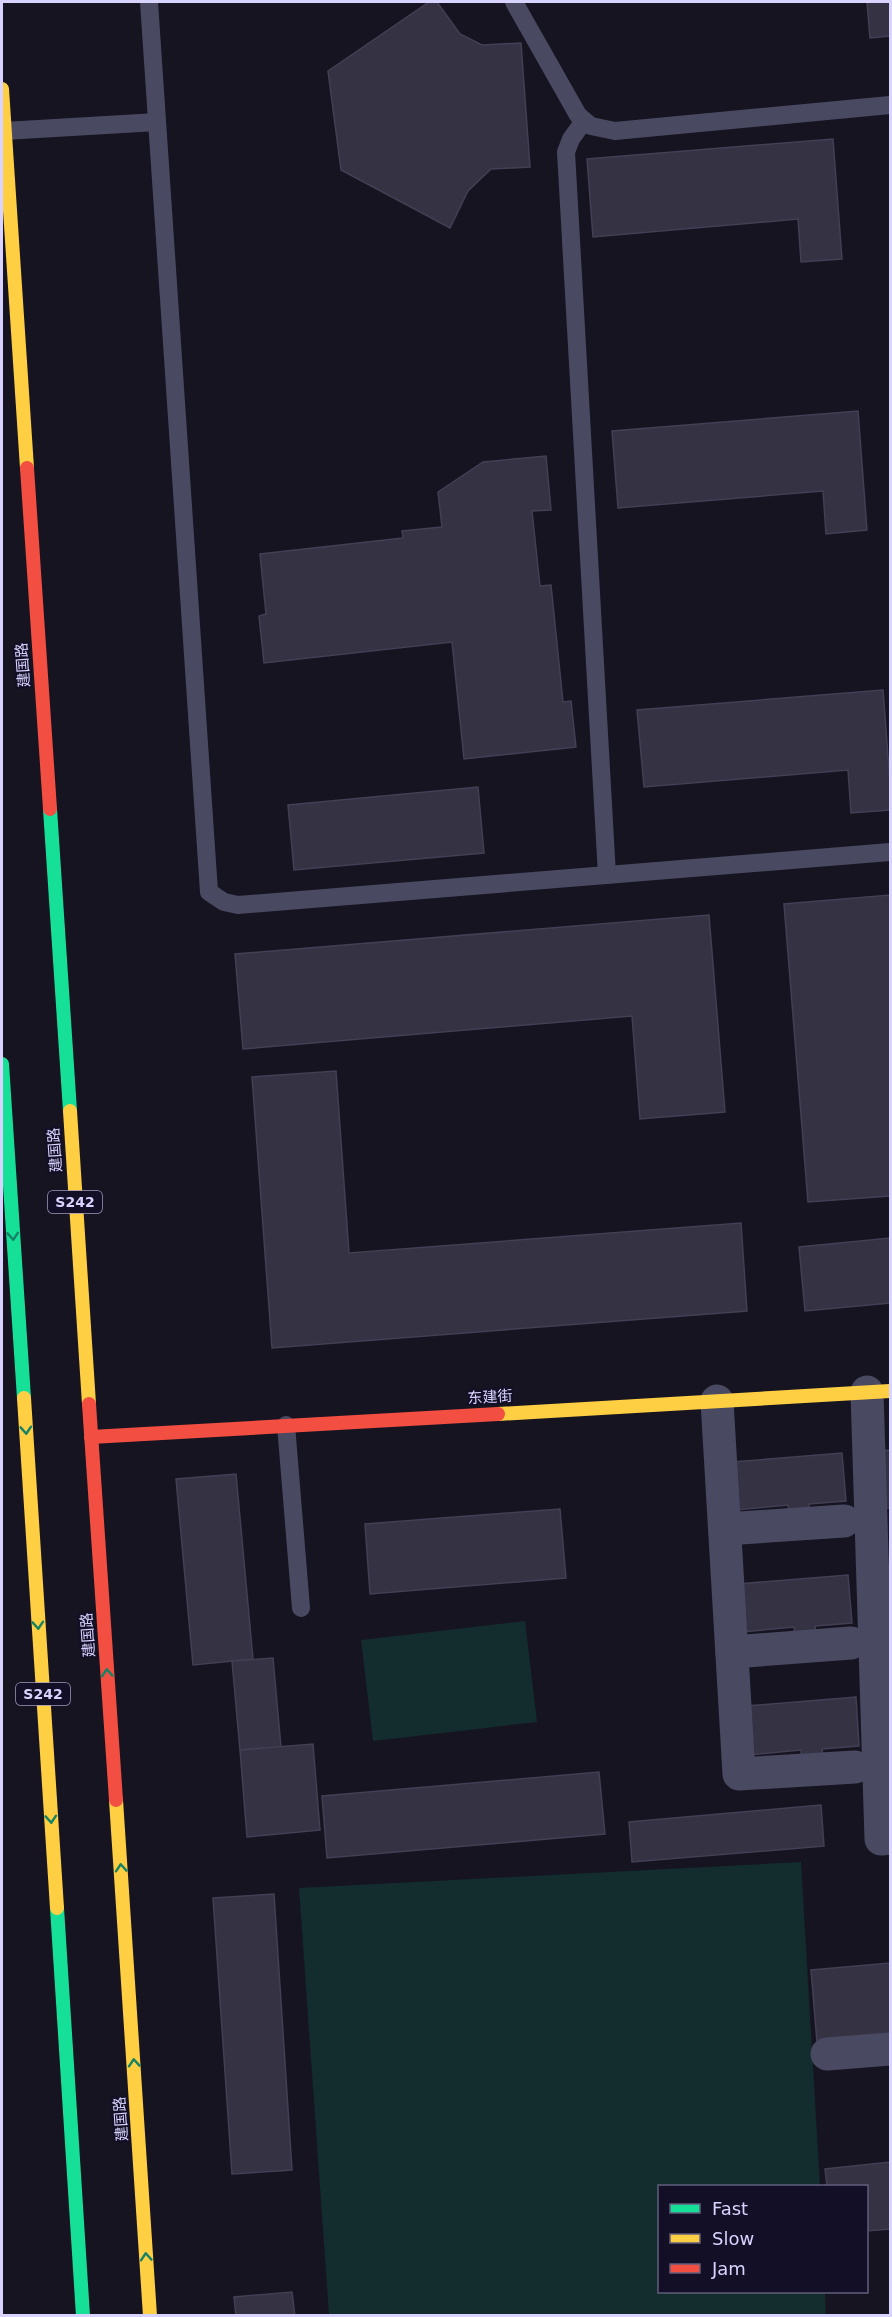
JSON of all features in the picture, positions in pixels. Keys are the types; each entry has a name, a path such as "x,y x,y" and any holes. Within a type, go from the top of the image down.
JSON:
{"main road":[{"name":"建国路","path":"2,89 150,2316"},
{"name":"S242","path":"2,1064 83,2316"},
{"name":"东建街","path":"91,1437 879,1391"}],"street":[{"path":"879,1391 869,1523 884,1683 881,1839 891,1838"},
{"path":"717,1401 739,1774 855,1767"},
{"path":"725,1529 869,1523"},
{"path":"732,1652 851,1643"},
{"path":"827,2054 891,2049"}],"lane":[{"path":"148,2 209,892 224,902 238,905 891,852"},
{"path":"514,2 578,115 591,126 615,130 891,105"},
{"path":"584,121 566,152 607,875"},
{"path":"3,131 157,122"},
{"path":"286,1425 301,1608"}],"green space":[{"path":"525,1621 537,1722 373,1741 361,1640"},
{"path":"801,1862 820,2185 658,2185 658,2293 825,2293 826,2315 329,2315 299,1888"}],"building":[{"path":"429,2 437,2 460,34 482,45 521,43 530,167 491,169 468,191 450,228 341,170 328,71"},
{"path":"867,2 890,2 890,36 870,38"},
{"path":"833,139 842,259 801,262 798,219 593,237 587,159"},
{"path":"858,411 867,530 826,534 823,491 618,508 612,431"},
{"path":"546,456 551,510 532,511 540,586 551,585 563,702 571,701 576,747 464,759 452,642 264,663 259,616 266,614 260,554 403,538 402,531 442,527 438,492 483,462"},
{"path":"883,690 890,810 851,813 848,770 644,787 637,710"},
{"path":"478,787 484,853 294,870 288,805"},
{"path":"890,895 890,1196 808,1202 784,904"},
{"path":"709,915 725,1112 640,1119 632,1016 243,1049 235,954"},
{"path":"336,1071 349,1253 741,1223 747,1311 272,1348 252,1077"},
{"path":"890,1238 890,1303 805,1311 799,1247"},
{"path":"890,1450 890,1508 885,1508 878,1451"},
{"path":"842,1453 846,1501 809,1504 810,1517 789,1519 788,1505 736,1510 732,1462"},
{"path":"236,1474 253,1659 193,1665 176,1479"},
{"path":"560,1509 566,1578 370,1594 365,1524"},
{"path":"848,1575 852,1623 815,1626 817,1639 795,1641 794,1627 742,1632 738,1584"},
{"path":"273,1658 281,1747 240,1750 232,1661"},
{"path":"856,1697 859,1746 822,1749 824,1762 802,1764 801,1750 749,1755 746,1706"},
{"path":"313,1744 320,1830 247,1837 240,1750"},
{"path":"599,1772 605,1834 327,1858 322,1796"},
{"path":"821,1805 824,1846 632,1862 629,1822"},
{"path":"274,1894 292,2170 232,2174 213,1898"},
{"path":"890,1963 890,2036 817,2042 811,1970"},
{"path":"890,2162 890,2229 868,2231 868,2185 827,2185 825,2169"},
{"path":"292,2292 295,2316 236,2316 234,2297"}],"traffic: fast":[{"path":"50,809 70,1111"},
{"path":"2,1064 24,1398"},
{"path":"57,1908 83,2316"}],"traffic: slow":[{"path":"2,89 27,468"},
{"path":"70,1111 89,1404"},
{"path":"498,1414 890,1391"},
{"path":"24,1398 57,1908"},
{"path":"116,1800 150,2316"}],"traffic: jam":[{"path":"27,468 50,809"},
{"path":"89,1404 116,1800"},
{"path":"91,1437 498,1414"}]}
